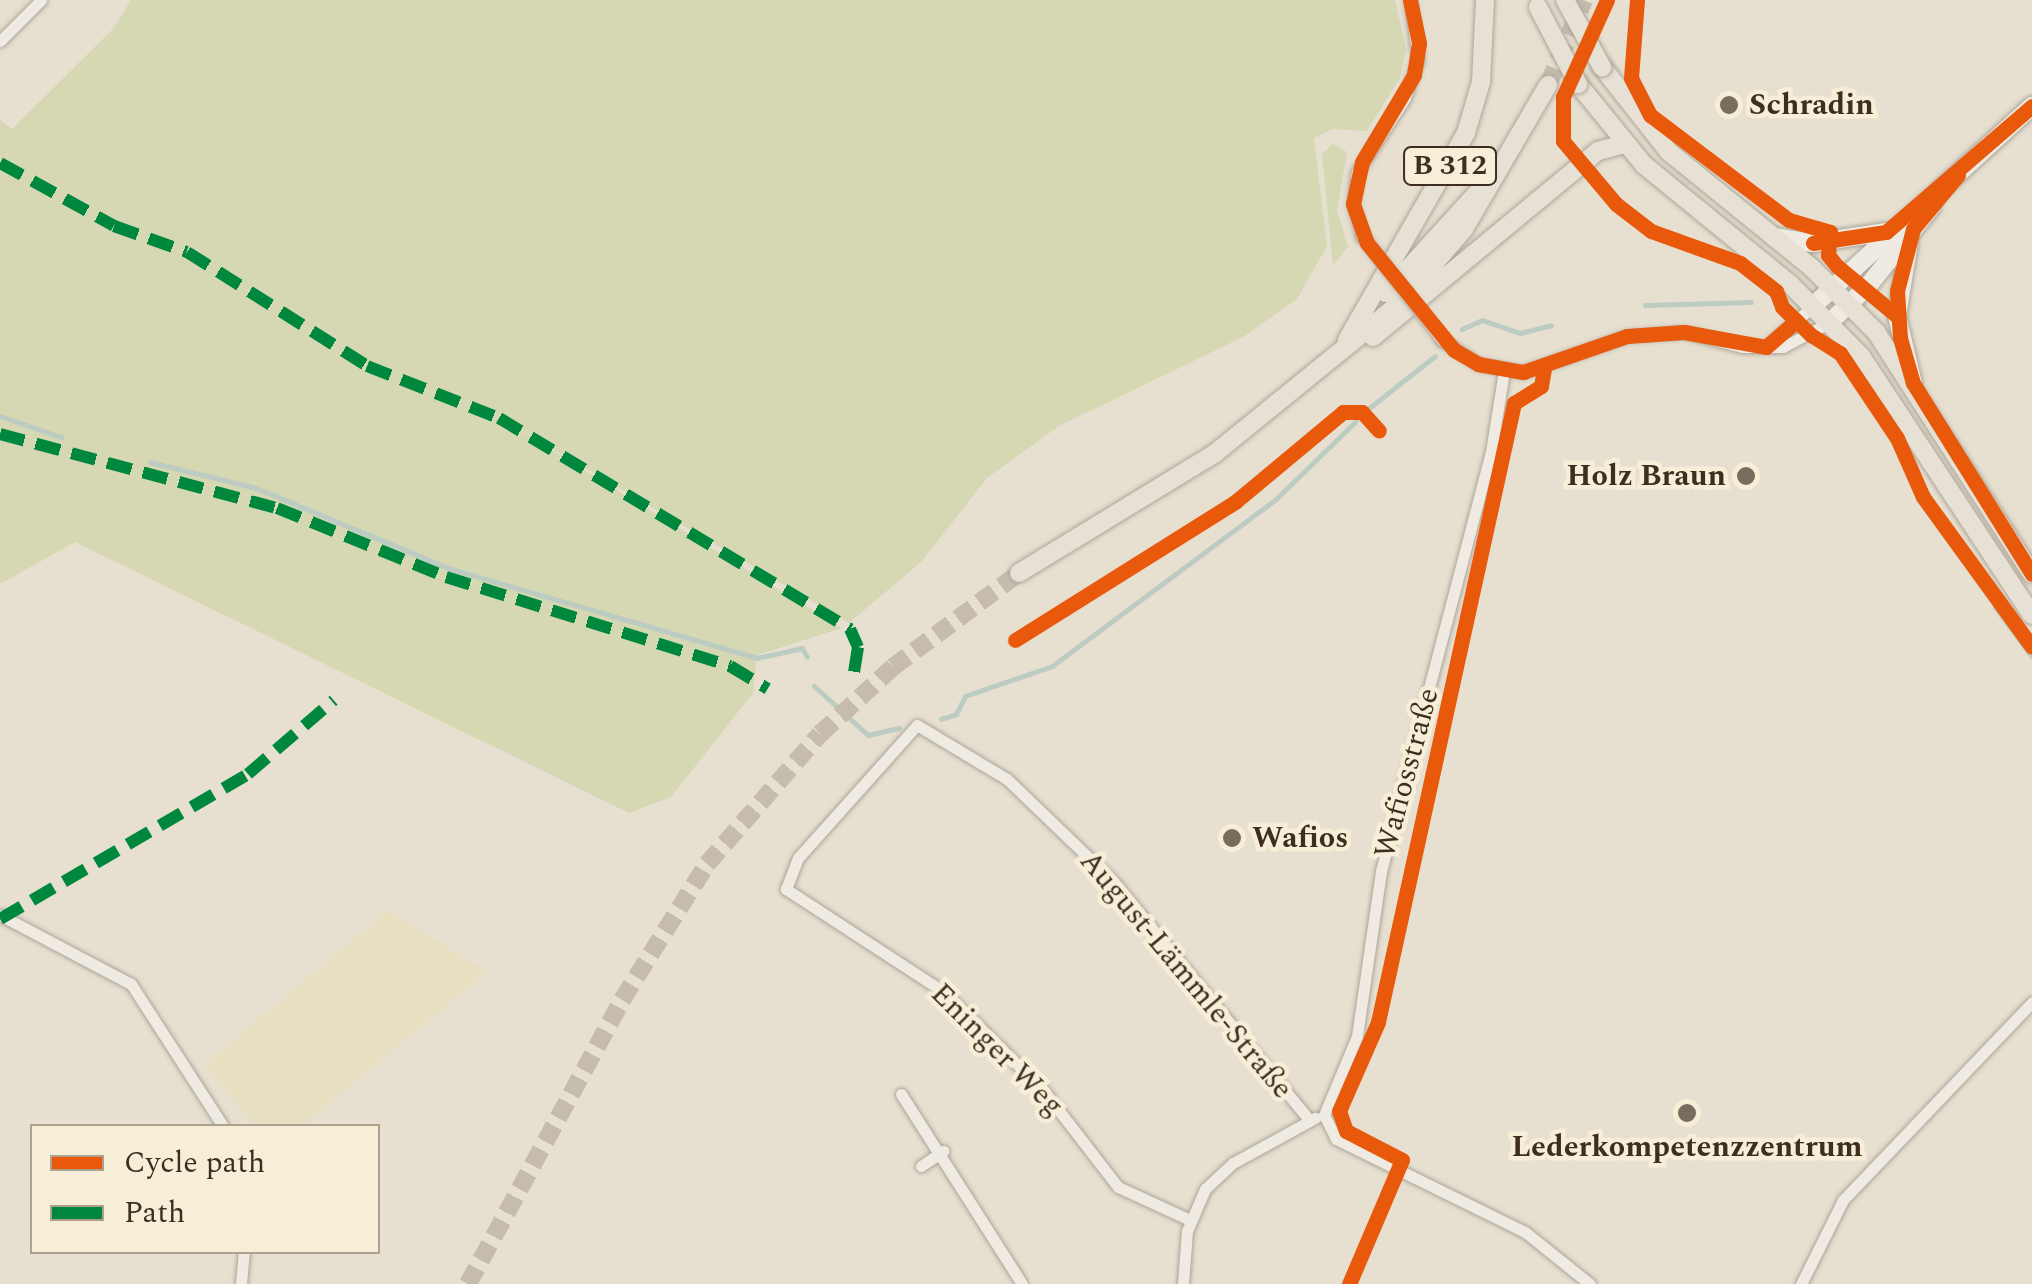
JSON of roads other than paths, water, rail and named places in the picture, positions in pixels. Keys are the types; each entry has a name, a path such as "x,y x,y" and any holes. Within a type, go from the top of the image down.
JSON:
{"main road":[{"name":"B 312","path":"1330,363 1364,315 1466,133 1481,82 1485,0"},
{"path":"1565,0 1602,67 1669,152 1851,304 1913,383 2032,574"},
{"path":"1536,3 1578,84 1625,144 1830,322 1890,395 1935,475 2032,615"},
{"name":"B 312","path":"1019,573 1214,454 1330,363 1435,265 1497,172 1548,85"},
{"path":"1813,306 1886,232 1958,175 2032,106"},
{"name":"B 312","path":"1330,363 1395,324 1598,151 1625,144"},
{"name":"B 312","path":"1364,315 1497,172"},
{"path":"1830,322 1851,304 1958,175"},
{"path":"1913,229 1897,316 1913,383"},
{"path":"1774,237 1813,244 1886,232"}],"street":[{"path":"0,41 40,0"},
{"path":"1410,0 1418,60 1404,98 1357,172 1353,204 1362,236 1442,340 1464,358 1504,372 1544,369 1626,336 1684,332 1766,347 1797,343 1830,322"},
{"path":"1766,347 1813,306"},
{"name":"Wafiosstraße","path":"1324,1116 1356,1036 1381,871 1491,452 1504,372"},
{"name":"August-Lämmle-Straße","path":"786,888 798,858 917,725 1007,779 1113,881 1309,1120"},
{"name":"Eninger Weg","path":"786,888 944,992 1035,1081 1118,1187 1190,1220"},
{"path":"0,916 131,984 221,1124"},
{"path":"1801,1284 1842,1200 2032,1002"},
{"path":"901,1094 942,1151 1022,1284"},
{"name":"August-Lämmle-Straße","path":"1190,1220 1222,1171 1309,1120 1324,1116 1336,1139 1525,1232 1590,1284"},
{"path":"921,1166 942,1151"},
{"path":"1183,1284 1190,1220"},
{"path":"240,1284 244,1254"}],"waterway":[{"path":"1645,305 1751,302"},
{"path":"1462,329 1482,320 1520,333 1551,325"},
{"path":"1369,408 1435,356"},
{"path":"0,416 61,437"},
{"path":"941,719 956,714 965,696 1052,666 1277,498 1356,421"},
{"path":"150,462 256,488 451,569 757,658 802,648 807,657"},
{"path":"1995,607 2032,657"},
{"path":"814,686 868,735 899,728"}],"tunnel":[{"path":"1548,85 1584,0"},
{"path":"468,1284 622,1000 707,864 820,734 893,667 1019,573"}],"place":[{"name":"Schradin","path":"1729,105"},
{"name":"Holz Braun","path":"1746,476"},
{"name":"Wafios","path":"1232,838"},
{"name":"Lederkompetenzzentrum","path":"1687,1113"}]}
